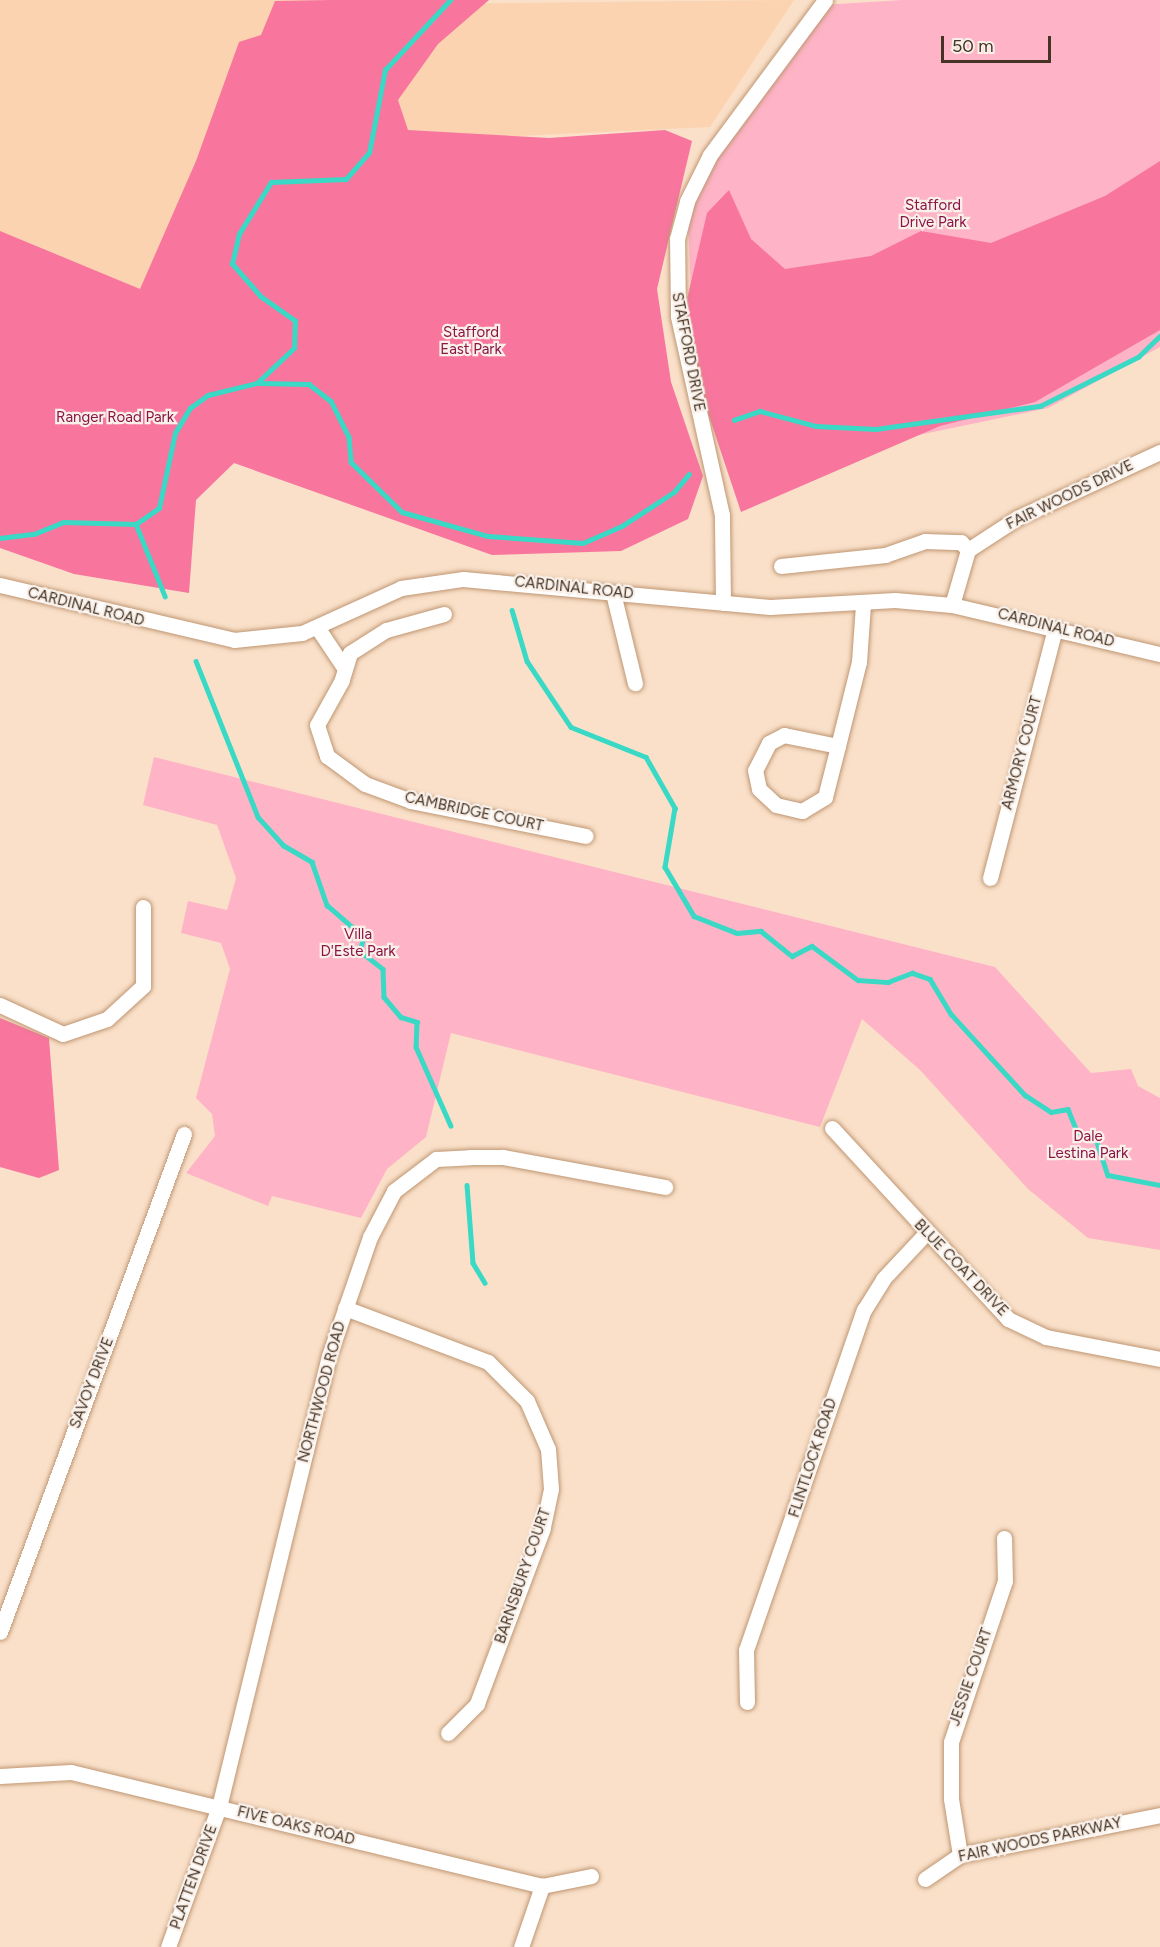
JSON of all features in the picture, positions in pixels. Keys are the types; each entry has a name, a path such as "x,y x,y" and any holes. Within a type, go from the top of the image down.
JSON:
{"street":[{"name":"STAFFORD DRIVE","path":"723,603 722,514 678,316 677,239 687,201 710,155 825,0"},
{"name":"FAIR WOODS DRIVE","path":"968,550 1017,518 1160,452"},
{"path":"781,566 885,555 925,541 961,542 968,550 952,604"},
{"name":"CARDINAL ROAD","path":"0,585 210,637 268,639 317,627 401,588 445,579 723,603 863,605 896,600 952,604 1160,654"},
{"path":"614,593 635,683"},
{"path":"838,746 784,735 769,743 755,770 759,789 776,805 802,811 825,797 860,662 863,605"},
{"name":"CAMBRIDGE COURT","path":"444,614 386,630 350,653 343,666 342,680 317,725 327,756 364,783 411,801 586,836"},
{"path":"317,627 343,666"},
{"name":"ARMORY COURT","path":"990,878 1055,628"},
{"path":"0,1005 63,1034 107,1019 143,986 143,907"},
{"name":"BLUE COAT DRIVE","path":"832,1128 1000,1311 1022,1327 1093,1349 1160,1359"},
{"name":"SAVOY DRIVE","path":"0,1632 184,1134"},
{"name":"NORTHWOOD ROAD","path":"219,1807 345,1308 394,1191 436,1159 503,1157 665,1187"},
{"name":"FLINTLOCK ROAD","path":"747,1702 746,1650 864,1310 883,1279 926,1233"},
{"name":"BARNSBURY COURT","path":"345,1308 488,1362 526,1401 548,1449 551,1489 543,1528 477,1704 448,1733"},
{"name":"JESSIE COURT","path":"960,1855 951,1799 951,1742 962,1696 1005,1581 1004,1538"},
{"name":"FIVE OAKS ROAD","path":"0,1776 71,1772 542,1886 591,1876"},
{"name":"PLATTEN DRIVE","path":"168,1947 219,1807"},
{"name":"FAIR WOODS PARKWAY","path":"926,1879 960,1855 1160,1815"},
{"path":"521,1947 542,1886"}],"shaded area":[{"path":"0,0 319,0 317,5 794,0 710,127 367,143 226,330 0,262"}],"green space":[{"path":"489,0 438,44 398,100 408,130 549,138 665,130 692,141 657,289 671,382 703,476 688,519 621,551 492,555 234,463 196,500 189,593 74,574 0,548 0,231 140,289 196,161 239,42 261,35 275,1"},
{"name":"Stafford Drive Park","path":"903,0 1160,0 1160,347 1048,408 732,474 691,293 687,201 821,5"},
{"path":"1160,161 1160,330 1035,402 940,426 741,512 703,398 684,312 707,213 729,190 751,239 785,269 871,256 921,231 991,243 1105,196"},
{"name":"Villa D'Este Park","path":"154,757 995,967 1091,1073 1131,1069 1138,1086 1160,1098 1160,1250 1088,1238 1028,1189 920,1070 862,1019 820,1127 451,1033 426,1137 387,1169 361,1218 272,1196 268,1206 186,1173 215,1136 212,1114 196,1098 230,969 221,943 181,933 188,901 227,910 236,878 217,825 143,805"},
{"path":"0,1018 49,1038 59,1170 39,1178 0,1167"}],"waterway":[{"path":"0,538 34,534 63,522 136,524 159,508 175,433 190,408 208,395 257,383 294,348 295,321 261,297 232,264 239,234 271,182 346,179 369,153 385,70 450,0"},
{"path":"734,420 760,411 816,426 876,429 1040,406 1138,357 1160,336"},
{"path":"259,383 309,384 331,401 349,437 351,462 402,512 488,536 583,543 622,526 674,492 689,474"},
{"path":"136,524 165,596"},
{"path":"512,610 527,661 571,727 646,757 675,808 665,867 694,916 737,933 761,931 792,956 812,946 858,980 888,982 912,973 930,979 951,1014 1025,1095 1051,1112 1068,1109 1077,1131 1097,1142 1108,1175 1160,1185"},
{"path":"196,661 258,817 283,845 312,862 327,905 364,937 360,951 383,969 384,997 401,1017 417,1022 416,1047 451,1126"},
{"path":"467,1185 473,1263 485,1283"}],"park label":[{"name":"Stafford East Park","path":"471,340"},
{"name":"Ranger Road Park","path":"115,418"},
{"name":"Dale Lestina Park","path":"1088,1144"}]}
